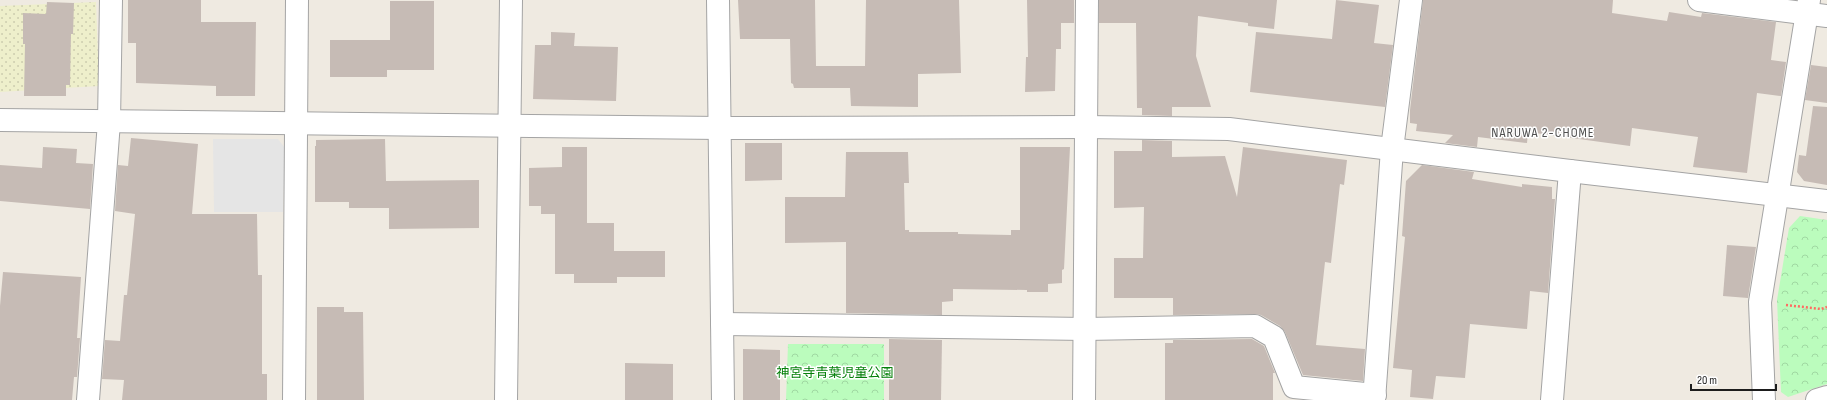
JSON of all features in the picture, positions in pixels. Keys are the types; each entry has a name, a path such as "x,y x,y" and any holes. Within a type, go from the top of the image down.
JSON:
{"street":[{"path":"88,400 109,122 111,0"},
{"path":"294,400 297,0"},
{"path":"506,400 511,0"},
{"path":"718,0 723,400"},
{"path":"1084,400 1087,0"},
{"path":"722,324 1085,329 1255,326 1274,337 1294,387 1375,397 1392,149 1411,0"},
{"path":"1699,0 1814,10 1778,196 1760,302 1764,400"},
{"path":"0,120 720,128 1229,128 1570,172 1827,201"},
{"path":"1552,400 1570,172"},
{"path":"1817,400 1827,397"}],"path":[{"path":"1760,302 1821,309 1827,307"}],"green space":[{"path":"96,2 99,86 0,92 0,6"},
{"path":"1800,216 1827,220 1827,384 1788,397 1781,392 1777,300 1789,228"},
{"name":"神宮寺青葉児童公園","path":"788,344 884,344 884,400 786,400"}],"shaded area":[{"path":"213,139 278,139 285,148 283,212 214,212"}],"building":[{"path":"128,0 201,0 201,22 256,22 255,96 216,96 216,86 136,83 136,43 128,43"},
{"path":"738,0 815,0 816,66 865,66 866,0 959,0 961,73 918,74 918,107 851,106 850,88 794,88 793,84 791,83 790,39 740,39"},
{"path":"1027,0 1074,0 1074,23 1061,23 1061,49 1056,49 1055,91 1025,92 1026,57 1028,57"},
{"path":"1099,0 1277,0 1274,29 1248,26 1248,23 1198,16 1196,56 1211,107 1172,107 1172,116 1142,115 1142,108 1137,108 1136,23 1099,23"},
{"path":"1336,0 1379,5 1374,43 1393,45 1385,107 1250,92 1256,32 1332,39"},
{"path":"1423,0 1613,0 1612,13 1667,21 1669,12 1701,17 1702,13 1776,22 1771,60 1786,62 1781,96 1757,93 1747,173 1693,167 1698,137 1632,128 1630,146 1528,132 1527,143 1478,137 1477,147 1445,143 1453,135 1416,131 1417,124 1410,123 1410,110"},
{"path":"390,1 434,1 434,70 387,70 387,77 330,77 330,40 390,40"},
{"path":"47,2 74,3 73,34 71,34 70,85 66,85 66,96 24,96 25,44 23,44 23,13 46,14"},
{"path":"551,32 575,33 574,46 618,47 616,101 533,99 535,45 551,45"},
{"path":"1811,65 1827,67 1827,103 1805,100"},
{"path":"1813,106 1827,107 1827,185 1804,181 1797,172 1799,155 1806,156"},
{"path":"131,138 198,144 192,214 257,214 258,275 262,275 262,374 267,374 267,400 122,400 124,380 102,379 105,340 120,341 124,295 127,295 135,214 115,211 118,165 128,166"},
{"path":"385,139 386,181 479,180 479,228 389,229 389,208 349,208 349,202 315,202 316,140"},
{"path":"1142,140 1172,141 1172,157 1225,156 1237,197 1243,147 1347,160 1344,185 1340,184 1331,263 1325,262 1316,345 1365,349 1363,381 1303,375 1285,332 1280,326 1261,315 1173,315 1173,298 1114,298 1114,258 1143,258 1144,207 1114,208 1114,151 1142,151"},
{"path":"745,143 782,143 782,180 745,181"},
{"path":"43,147 77,149 76,163 93,164 90,209 0,201 0,165 42,168"},
{"path":"562,147 587,147 587,223 614,223 614,251 665,251 665,277 617,277 617,283 574,283 574,274 555,274 555,214 541,214 541,206 529,206 529,168 562,167"},
{"path":"1020,147 1070,147 1062,283 1048,284 1048,292 1027,292 1027,290 953,289 953,301 942,302 942,315 846,313 846,242 785,243 785,197 845,197 846,152 908,152 909,183 904,183 905,230 909,230 909,232 958,232 958,234 1011,235 1011,230 1020,230"},
{"path":"1422,165 1474,172 1472,179 1522,187 1522,184 1552,187 1552,199 1555,199 1548,293 1530,291 1527,329 1470,324 1465,378 1436,376 1433,399 1410,397 1412,370 1393,368 1405,237 1402,236 1406,181"},
{"path":"1727,245 1756,247 1748,298 1723,296"},
{"path":"3,272 81,277 77,338 80,338 77,377 74,377 72,400 0,400 0,306"},
{"path":"317,307 344,307 344,312 363,312 364,400 317,400"},
{"path":"889,339 942,340 941,400 889,400"},
{"path":"1252,339 1264,346 1275,373 1273,373 1273,400 1165,400 1165,343 1173,343 1173,340"},
{"path":"743,349 780,350 780,400 743,400"},
{"path":"625,363 673,364 673,400 625,400"}],"district":[{"name":"NARUWA 2-CHOME","path":"1543,132"}]}
